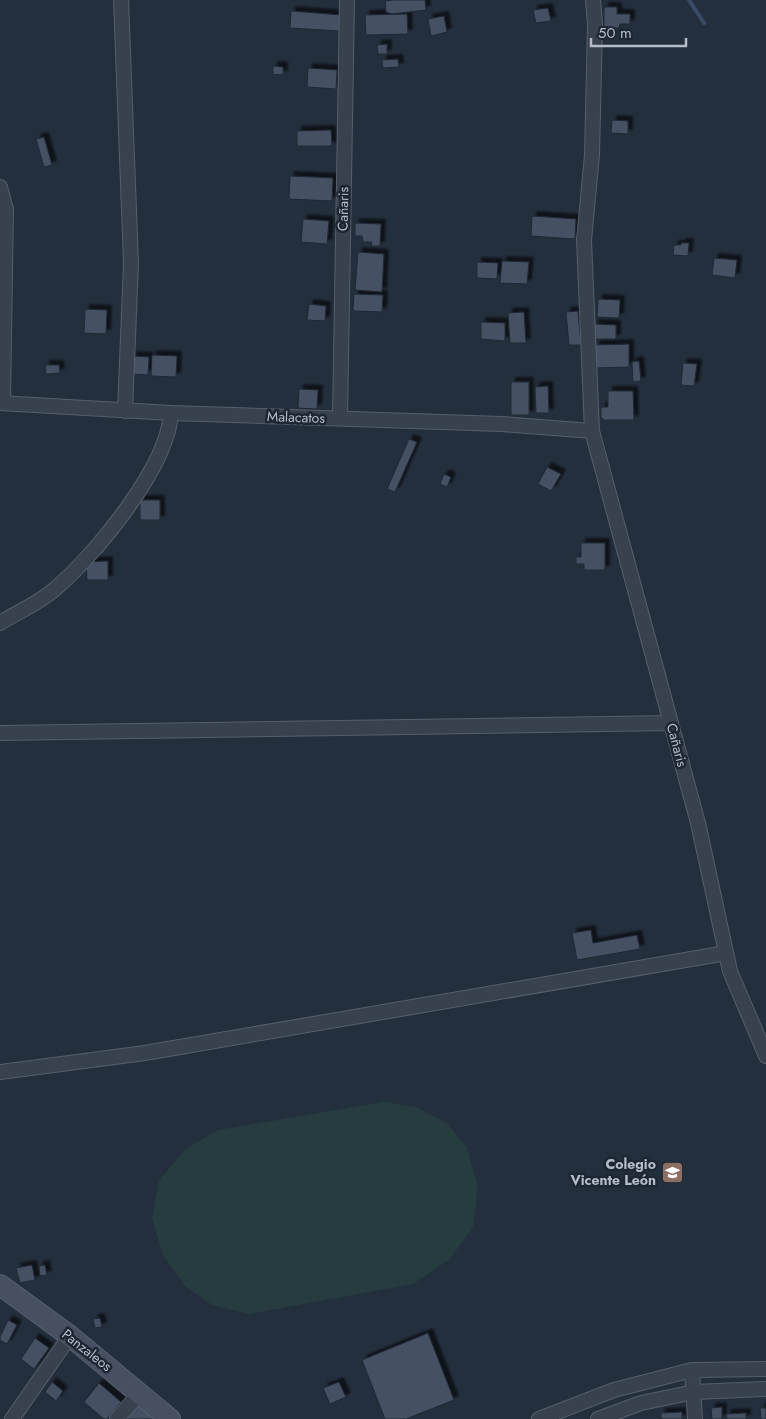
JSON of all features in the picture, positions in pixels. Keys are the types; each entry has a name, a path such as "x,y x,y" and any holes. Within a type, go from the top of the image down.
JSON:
{"street":[{"path":"121,0 131,263 125,411"},
{"name":"Cañaris","path":"340,419 347,0"},
{"name":"Cañaris","path":"594,0 592,155 584,240 592,431 698,823 730,971 766,1056"},
{"path":"0,187 6,209 2,403"},
{"name":"Malacatos","path":"2,403 171,414 502,424 592,431"},
{"path":"0,623 54,590 104,540 152,468 168,432 171,414"},
{"path":"0,733 671,723"},
{"path":"0,1072 145,1053 726,953"},
{"name":"Panzaleos","path":"0,1286 70,1336 170,1419"},
{"path":"12,1419 70,1336"},
{"path":"539,1419 614,1390 692,1370 766,1369"},
{"path":"692,1370 696,1419"},
{"path":"598,1419 641,1403 694,1392 766,1389"},
{"path":"117,1419 140,1393"}],"green space":[{"path":"384,1102 416,1107 448,1124 467,1148 478,1187 473,1227 450,1259 413,1284 248,1314 212,1305 185,1286 163,1255 152,1218 159,1181 185,1149 218,1130"}],"building":[{"path":"425,0 426,10 392,14 386,12 385,1"},
{"path":"604,7 617,7 617,14 630,14 630,24 620,24 619,28 604,28"},
{"path":"548,8 551,21 536,23 533,10"},
{"path":"291,11 341,15 340,31 290,28"},
{"path":"407,14 408,34 366,35 365,15"},
{"path":"444,16 447,32 431,36 428,19"},
{"path":"387,44 387,54 378,54 377,45"},
{"path":"398,59 399,67 383,68 382,60"},
{"path":"273,66 283,67 283,75 273,74"},
{"path":"308,68 337,70 336,89 307,87"},
{"path":"612,120 628,121 628,134 611,133"},
{"path":"331,130 332,146 297,146 297,131"},
{"path":"44,137 52,165 44,167 36,139"},
{"path":"290,176 333,178 332,201 289,199"},
{"path":"532,216 576,219 575,239 531,236"},
{"path":"303,219 329,221 327,244 301,242"},
{"path":"355,223 381,224 380,246 371,246 372,242 363,242 362,236 355,236"},
{"path":"681,243 689,243 688,256 673,255 674,245 681,245"},
{"path":"358,252 384,254 382,292 355,290"},
{"path":"714,258 737,260 735,278 712,275"},
{"path":"502,261 529,262 527,284 500,283"},
{"path":"477,262 498,263 497,279 477,278"},
{"path":"354,294 383,295 382,312 353,311"},
{"path":"598,299 620,300 619,318 597,317"},
{"path":"309,304 326,306 325,321 307,320"},
{"path":"85,309 107,310 106,334 84,333"},
{"path":"578,311 581,345 569,345 566,312"},
{"path":"524,312 526,343 510,343 508,313"},
{"path":"481,322 505,323 505,341 481,339"},
{"path":"594,324 616,325 616,339 594,339"},
{"path":"629,344 629,367 596,368 595,345"},
{"path":"152,355 177,356 176,377 151,376"},
{"path":"132,356 149,357 148,375 132,374"},
{"path":"639,361 641,381 633,382 632,362"},
{"path":"683,363 697,364 694,386 681,385"},
{"path":"45,365 59,365 60,373 46,374"},
{"path":"511,382 529,382 529,415 511,415"},
{"path":"548,386 549,413 536,413 535,387"},
{"path":"299,389 318,390 317,409 298,408"},
{"path":"608,391 633,391 634,420 604,420 601,417 601,407 608,407"},
{"path":"409,439 417,442 395,492 387,489"},
{"path":"547,467 561,474 551,491 538,484"},
{"path":"444,474 451,477 447,487 440,484"},
{"path":"140,500 160,500 160,520 140,520"},
{"path":"581,543 605,543 605,570 584,570 584,564 576,564 576,557 581,557"},
{"path":"108,561 108,580 87,580 86,562"},
{"path":"591,930 593,943 637,935 640,949 577,960 572,933"},
{"path":"32,1265 35,1280 20,1283 16,1268"},
{"path":"45,1265 47,1275 40,1276 39,1266"},
{"path":"100,1318 102,1327 95,1328 93,1319"},
{"path":"8,1320 17,1325 7,1344 0,1340 0,1337"},
{"path":"428,1333 454,1400 406,1419 385,1419 362,1360"},
{"path":"35,1338 49,1348 34,1369 21,1359"},
{"path":"52,1382 63,1391 56,1401 45,1392"},
{"path":"339,1382 346,1397 330,1404 323,1388"},
{"path":"99,1383 121,1402 107,1419 104,1419 84,1402"},
{"path":"137,1403 156,1419 124,1419"},
{"path":"722,1407 722,1419 712,1419 711,1408"},
{"path":"760,1408 766,1408 766,1419 761,1419"},
{"path":"682,1412 682,1419 661,1419 661,1413"},
{"path":"746,1413 746,1419 727,1419 726,1414"}],"waterway":[{"path":"689,0 704,23"}],"place":[{"name":"Colegio Vicente León","path":"672,1172"}]}
